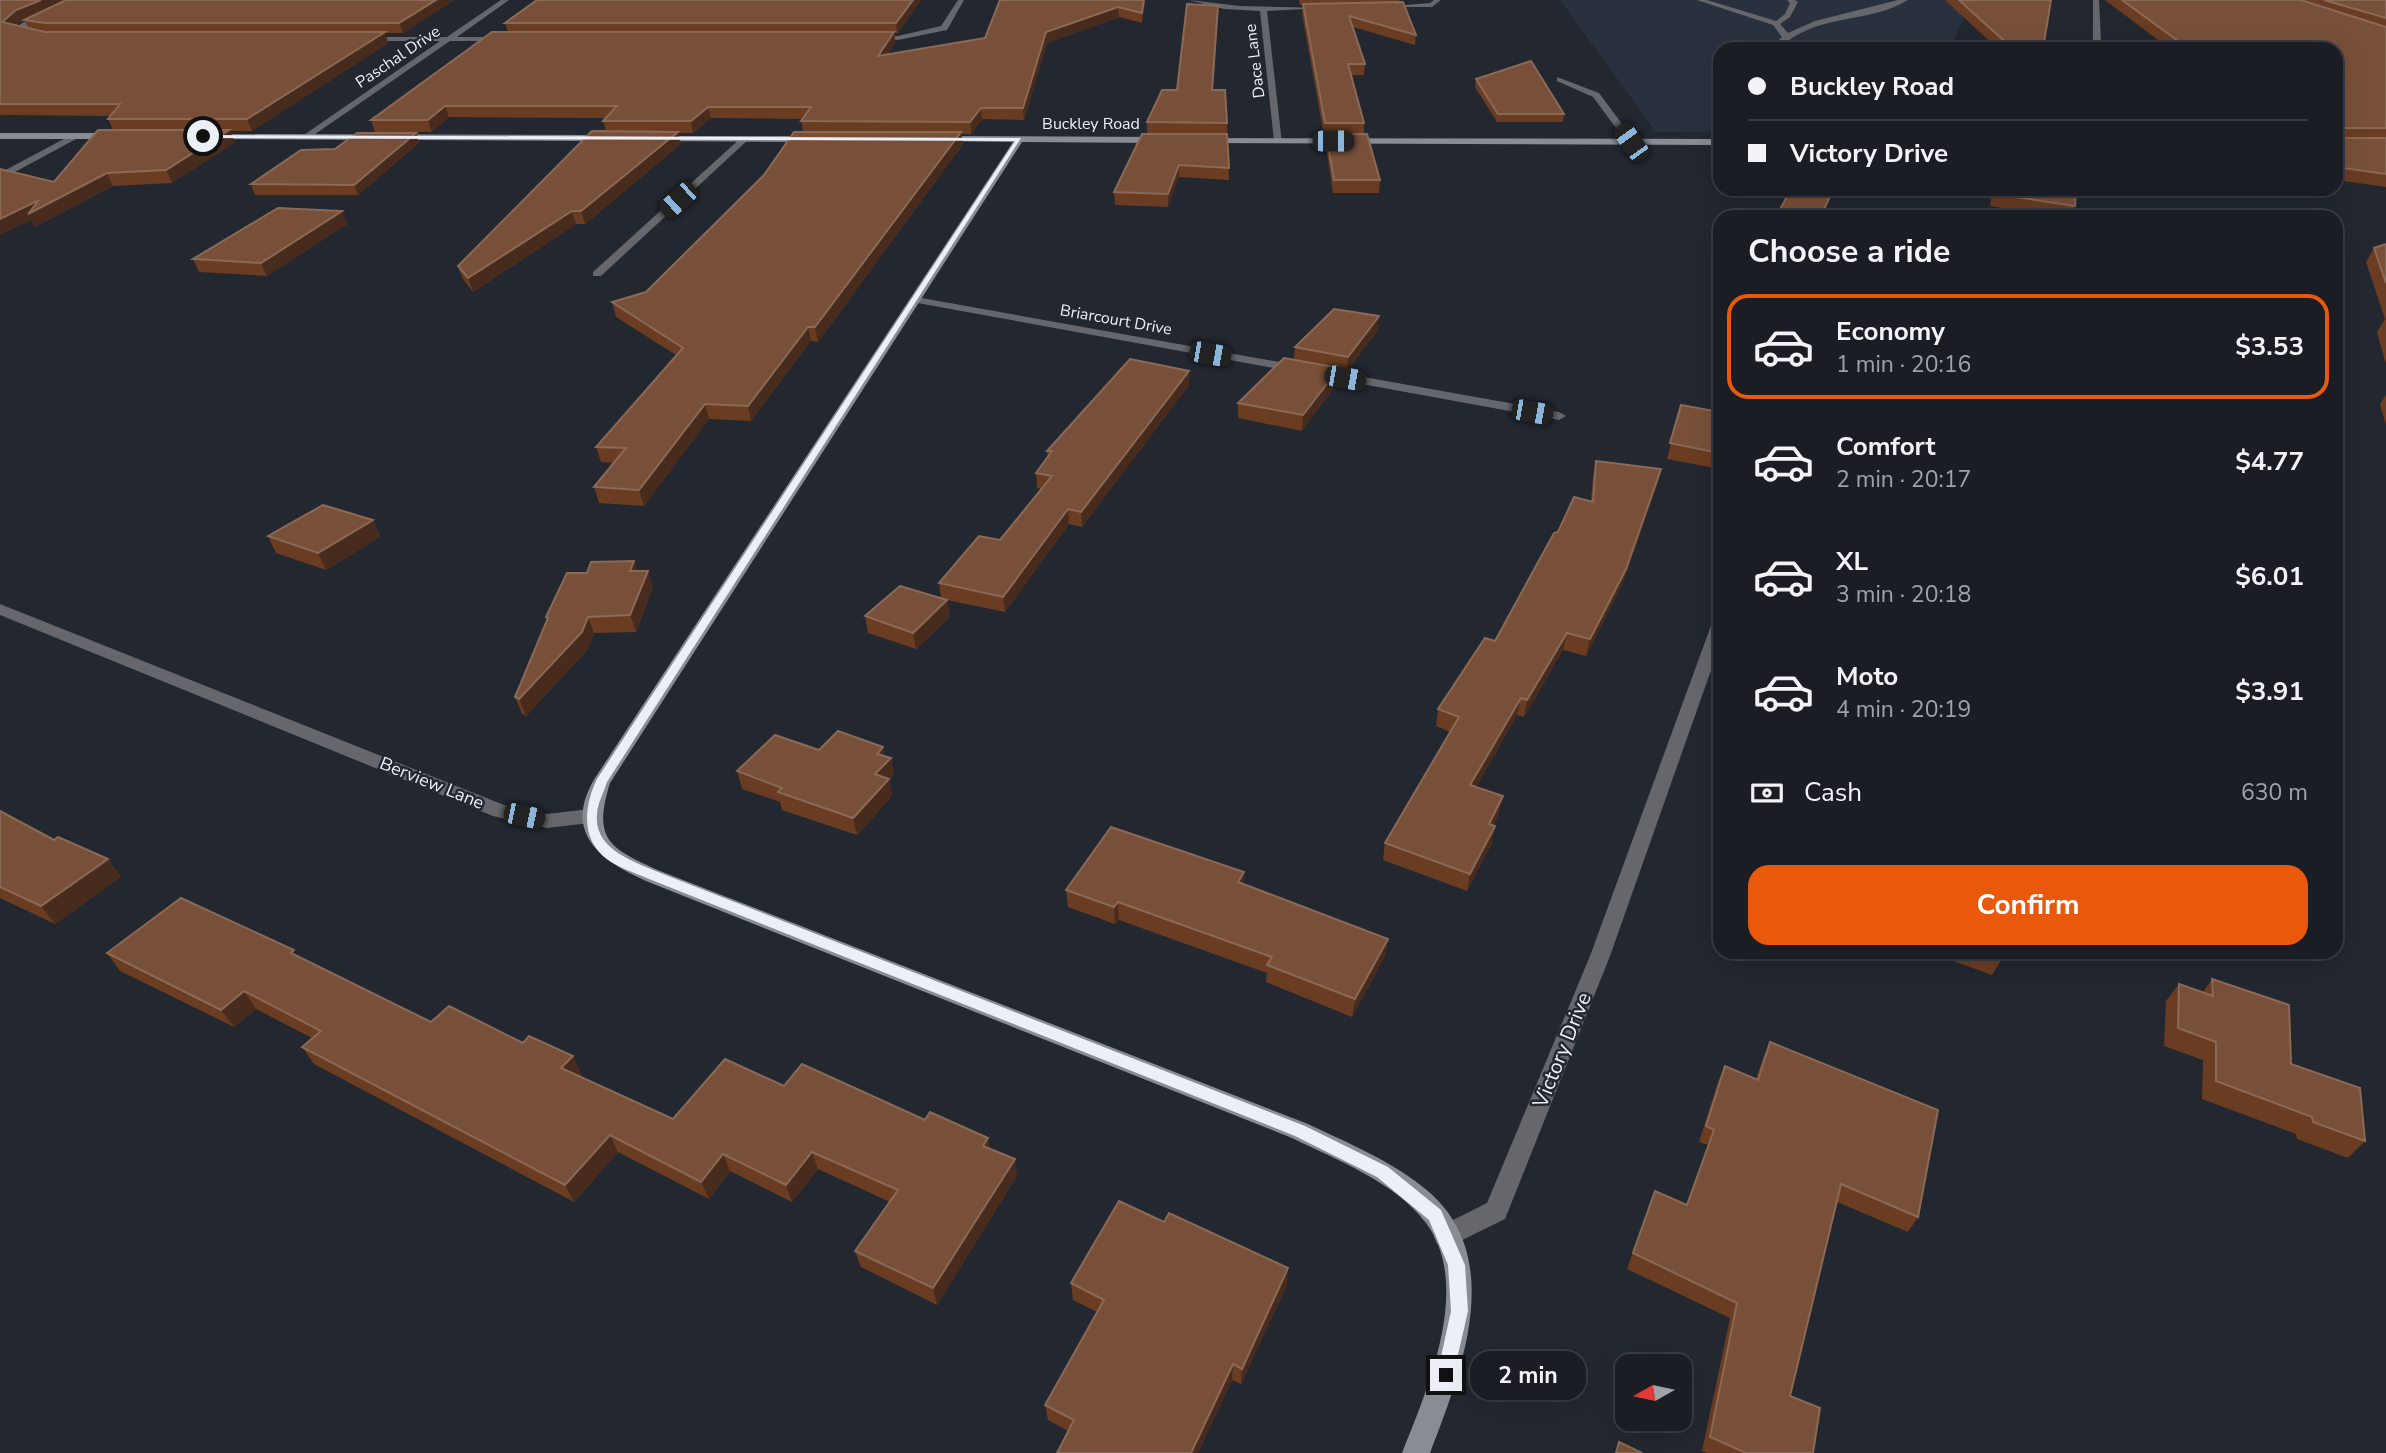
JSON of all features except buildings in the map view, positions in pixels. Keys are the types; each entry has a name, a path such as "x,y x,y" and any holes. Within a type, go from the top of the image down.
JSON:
{"street":[{"path":"30,37 14,33 25,24 82,0"},
{"name":"Paschal Drive","path":"305,137 506,0"},
{"path":"857,38 898,38 944,28 961,0"},
{"name":"Dace Lane","path":"1192,0 1207,5 1263,8 1279,141"},
{"path":"1369,7 1432,5 1438,0"},
{"path":"1700,0 1776,23 1785,35"},
{"path":"1737,0 1739,11"},
{"path":"1776,23 1784,20 1793,7 1794,2 1790,0"},
{"path":"1779,42 1785,35 1806,26 1885,9 1905,0"},
{"path":"2096,0 2097,42"},
{"path":"1263,8 1329,8"},
{"path":"353,39 517,39"},
{"path":"1560,79 1596,94 1631,142"},
{"path":"0,136 129,136"},
{"path":"0,177 75,136"},
{"path":"197,136 621,138"},
{"path":"649,138 828,139"},
{"path":"597,274 746,138"},
{"name":"Buckley Road","path":"923,139 1169,140"},
{"path":"1019,139 601,782 590,816 596,838 611,856 643,871 1300,1131 1382,1172 1435,1215 1456,1265 1460,1311 1446,1375 1416,1453"},
{"path":"1197,140 1713,142"},
{"name":"Briarcourt Drive","path":"916,300 1559,416"},
{"name":"Berview Lane","path":"0,609 500,811 547,821 590,816"},
{"name":"Victory Drive","path":"1446,1236 1496,1211 1600,956 1713,642"}],"shaded area":[{"path":"1560,0 1972,0 1953,42 1713,42 1713,133 1656,132"}],"route":[{"path":"203,136 1019,139 601,782 590,816 596,838 611,856 653,876 1300,1131 1382,1172 1435,1215 1456,1265 1460,1311 1446,1375"}]}
